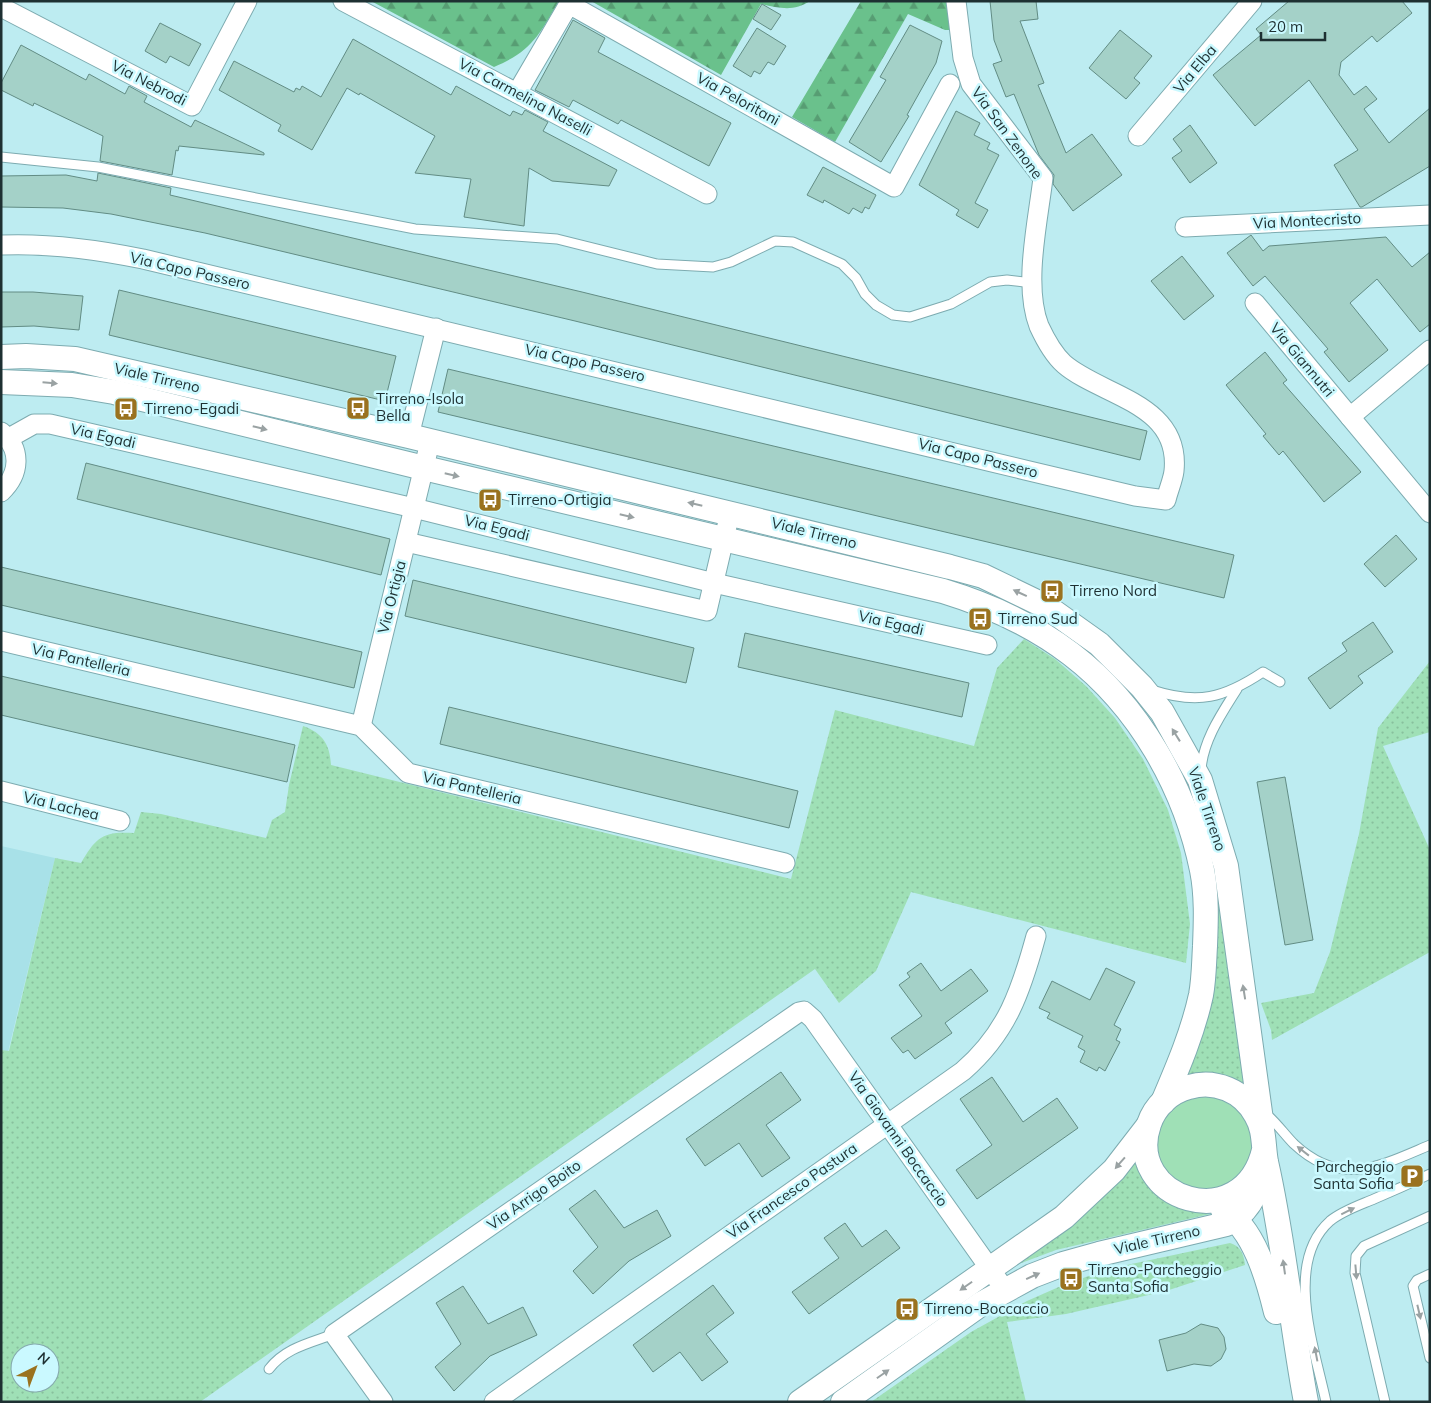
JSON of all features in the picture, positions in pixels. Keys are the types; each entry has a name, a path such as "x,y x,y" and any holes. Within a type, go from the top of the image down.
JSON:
{"street":[{"name":"Via Nebrodi","path":"1,7 192,106 247,1"},
{"name":"Via Carmelina Naselli","path":"343,1 708,194"},
{"name":"Via San Zenone","path":"956,1 963,58 971,84 1044,178 1033,283 1039,324 1054,353 1063,363 1088,380 1135,402 1150,413 1168,438 1173,453 1174,471 1166,500"},
{"name":"Via Elba","path":"1138,136 1252,1"},
{"name":"Via Peloritani","path":"517,93 569,4 894,187 950,84"},
{"name":"Via Montecristo","path":"1185,228 1430,215"},
{"name":"Via Capo Passero","path":"1,245 52,245 92,249 436,328 1135,496 1166,500"},
{"name":"Via Giannutri","path":"1255,303 1430,513"},
{"name":"Via Ortigia","path":"361,726 424,468 420,439 436,328"},
{"path":"1350,417 1430,350"},
{"name":"Viale Tirreno","path":"1,357 54,357 119,369 420,439 950,567 990,579 1041,604 1075,625 1114,657 1142,687 1162,712 1202,787 1226,866 1260,1114"},
{"path":"114,392 119,369"},
{"name":"Viale Tirreno","path":"1,382 64,384 114,392 424,468 943,591 978,602 1028,625 1071,654 1122,702 1146,735 1164,766 1182,804 1203,871 1206,897 1204,967 1201,994 1189,1038 1163,1102"},
{"name":"Via Egadi","path":"5,435 34,424 50,424 414,508 714,582 987,645"},
{"path":"1,492 10,483 16,468 16,453 5,435"},
{"path":"406,542 707,611 730,513"},
{"name":"Via Pantelleria","path":"1,640 361,726 408,773 786,863"},
{"path":"1182,804 1202,787"},
{"name":"Via Lachea","path":"1,791 120,822"},
{"name":"Via Francesco Pastura","path":"494,1402 963,1071 987,1048 1010,1013 1036,936"},
{"name":"Via Giovanni Boccaccio","path":"804,1011 813,1019 1005,1290"},
{"name":"Via Arrigo Boito","path":"334,1334 796,1014 804,1011"},
{"path":"800,1402 1064,1217 1094,1191 1131,1150 1163,1102 1183,1088 1207,1084 1231,1090 1260,1114 1262,1156 1258,1186 1254,1197 1236,1219"},
{"path":"1149,1124 1146,1147 1152,1169 1166,1187 1186,1199 1208,1202 1228,1198 1245,1187 1257,1171 1262,1156"},
{"path":"1262,1156 1272,1188 1292,1326 1306,1402"},
{"path":"1208,1202 1236,1219 1262,1260 1301,1402"},
{"name":"Viale Tirreno","path":"843,1402 1005,1290 1063,1264 1226,1224 1236,1219"},
{"path":"334,1334 383,1402"}],"lane":[{"path":"1,157 98,167 415,229 557,239 657,264 713,266 731,262 775,241 792,242 842,264 856,278 865,294 876,305 893,314 910,317 951,304 990,282 1007,280 1033,283"},
{"path":"1142,687 1177,697 1193,698 1211,697 1237,689 1263,672 1280,682"},
{"path":"1202,787 1201,761 1207,743 1217,720 1237,689"},
{"path":"1260,1114 1308,1155 1334,1166 1359,1171 1388,1163 1430,1145"},
{"path":"1326,1402 1305,1299 1308,1252 1316,1237 1331,1221 1346,1212 1430,1174"},
{"path":"1385,1402 1355,1273 1356,1256 1364,1246 1430,1216"},
{"path":"1430,1274 1417,1280 1413,1286 1430,1358"},
{"path":"269,1369 277,1358 291,1350 334,1334"}],"shaded area":[{"path":"1,846 55,858 8,1052 1,1050"}],"green space":[{"path":"371,1 559,1 540,33 533,41 517,55 494,67"},
{"path":"591,1 810,1 792,8 780,8 761,4 721,75"},
{"path":"861,1 950,1 952,30 945,30 908,14 835,142 792,117"},
{"path":"1024,639 1055,659 1086,686 1115,718 1143,759 1168,810 1181,853 1190,924 1186,963 911,892 876,971 839,1003 815,969 200,1402 1,1402 1,1050 9,1051 55,858 81,863 91,847 102,838 115,833 134,833 141,812 161,814 266,838 272,820 285,812 289,785 303,726 316,732 324,741 329,751 331,765 791,879 835,710 974,746 997,668"},
{"path":"1430,661 1430,732 1383,746 1430,850 1430,952 1272,1040 1271,1030 1261,1003 1314,993 1330,952 1359,834 1378,728"},
{"path":"1198,815 1217,867 1245,1080 1241,1084 1186,1076 1198,1043"},
{"path":"1199,1096 1212,1097 1234,1107 1249,1126 1252,1137 1253,1150 1248,1167 1222,1190 1196,1190 1183,1187 1170,1176 1162,1163 1158,1150 1158,1136 1163,1123 1171,1111 1183,1102"},
{"path":"1137,1160 1149,1185 1164,1200 1184,1208 1210,1214 1056,1250 1016,1265 1065,1230 1096,1204"},
{"path":"1230,1243 1237,1246 1241,1251 1245,1265 1166,1291 1066,1314 1007,1322 1026,1402 871,1402 971,1332 1027,1301 1108,1269"}],"building":[{"path":"990,1 1036,1 1038,19 1020,21 1044,83 1038,85 1066,153 1092,134 1122,175 1073,211 1053,184 1054,175 1039,155 1014,94 1006,97 993,64 1002,61 994,40"},
{"path":"1289,1 1402,1 1412,13 1377,42 1372,36 1341,62 1339,75 1354,95 1366,86 1377,99 1364,109 1389,143 1430,108 1430,166 1362,207 1360,207 1334,165 1358,150 1309,80 1255,126 1213,75 1261,35 1256,29"},
{"path":"762,4 781,15 771,30 753,19"},
{"path":"573,20 605,38 598,52 731,123 709,166 621,120 618,124 573,100 569,107 535,90"},
{"path":"160,23 201,44 189,66 170,56 166,63 145,51"},
{"path":"910,25 942,41 936,63 907,115 909,116 881,162 849,142 886,80 880,77"},
{"path":"757,28 786,46 774,65 768,62 760,74 754,71 751,77 733,66"},
{"path":"1120,30 1152,56 1134,78 1140,83 1126,99 1089,68"},
{"path":"353,39 451,95 456,86 510,116 513,111 522,115 525,110 548,122 543,131 617,170 609,186 552,181 529,168 524,226 464,217 471,179 415,173 435,136 360,93 359,95 347,88 312,150 278,131 281,125 219,90 234,61 294,92 296,88 300,90 302,86 321,97"},
{"path":"21,45 86,80 89,74 125,94 129,86 147,96 144,102 191,127 195,120 264,153 264,155 179,146 178,151 176,150 172,175 100,161 103,136 34,103 33,106 1,90 1,83"},
{"path":"956,111 980,123 974,135 990,143 987,149 999,155 975,203 988,210 978,228 956,215 959,210 919,185"},
{"path":"1190,125 1217,163 1190,183 1172,158 1182,151 1173,139"},
{"path":"823,167 876,195 869,209 865,207 862,213 853,208 849,214 824,200 823,203 807,195"},
{"path":"98,173 171,188 170,195 582,292 1147,431 1140,460 575,321 205,233 111,214 63,208 1,207 1,176 66,175 97,181"},
{"path":"1251,235 1263,251 1269,246 1386,237 1412,267 1430,252 1430,324 1420,332 1377,279 1350,303 1388,350 1349,382 1324,352 1328,349 1265,276 1253,286 1227,253"},
{"path":"1182,256 1214,296 1184,320 1151,281"},
{"path":"119,290 396,356 385,401 109,335"},
{"path":"1,292 33,292 83,296 79,330 34,326 1,327"},
{"path":"1265,352 1287,380 1283,383 1361,472 1324,502 1283,451 1279,455 1263,436 1266,434 1226,385"},
{"path":"448,369 1234,555 1224,598 438,412"},
{"path":"86,463 390,539 381,575 77,499"},
{"path":"1396,535 1417,559 1385,587 1364,564"},
{"path":"1,567 362,652 354,688 1,605"},
{"path":"413,580 694,648 686,683 405,616"},
{"path":"1373,622 1393,652 1358,676 1363,683 1330,709 1308,678 1347,651 1342,643"},
{"path":"745,633 969,683 962,717 738,667"},
{"path":"1,676 295,745 287,782 1,715"},
{"path":"449,707 798,791 789,828 440,744"},
{"path":"1285,777 1313,940 1285,945 1257,782"},
{"path":"921,963 941,991 971,969 988,991 945,1023 952,1033 915,1059 908,1050 903,1053 891,1038 922,1016 899,985 910,977 907,973"},
{"path":"1106,968 1135,982 1114,1025 1121,1029 1116,1040 1120,1042 1105,1071 1099,1067 1097,1071 1080,1062 1085,1051 1078,1047 1083,1036 1047,1018 1050,1013 1039,1008 1052,981 1090,1000"},
{"path":"781,1072 801,1100 766,1125 790,1158 762,1177 739,1143 705,1166 686,1139"},
{"path":"992,1077 1023,1122 1057,1098 1078,1128 977,1199 956,1170 992,1145 960,1099"},
{"path":"595,1190 624,1228 657,1210 671,1236 629,1261 593,1294 573,1271 598,1247 569,1209"},
{"path":"845,1223 862,1247 886,1230 900,1248 809,1314 792,1292 839,1258 824,1238"},
{"path":"713,1285 734,1313 706,1334 728,1362 702,1381 680,1352 653,1372 633,1345"},
{"path":"463,1286 488,1324 523,1307 537,1335 490,1356 454,1391 435,1367 461,1344 436,1303"},
{"path":"1201,1324 1218,1328 1224,1337 1226,1349 1221,1359 1211,1366 1194,1364 1167,1371 1159,1340 1186,1333"}],"place":[{"name":"Tirreno-Isola Bella","path":"358,408"},
{"name":"Tirreno-Egadi","path":"126,409"},
{"name":"Tirreno-Ortigia","path":"490,500"},
{"name":"Tirreno Nord","path":"1052,591"},
{"name":"Tirreno Sud","path":"980,619"},
{"name":"Parcheggio Santa Sofia","path":"1412,1176"},
{"name":"Tirreno-Parcheggio Santa Sofia","path":"1071,1279"},
{"name":"Tirreno-Boccaccio","path":"907,1309"}]}
